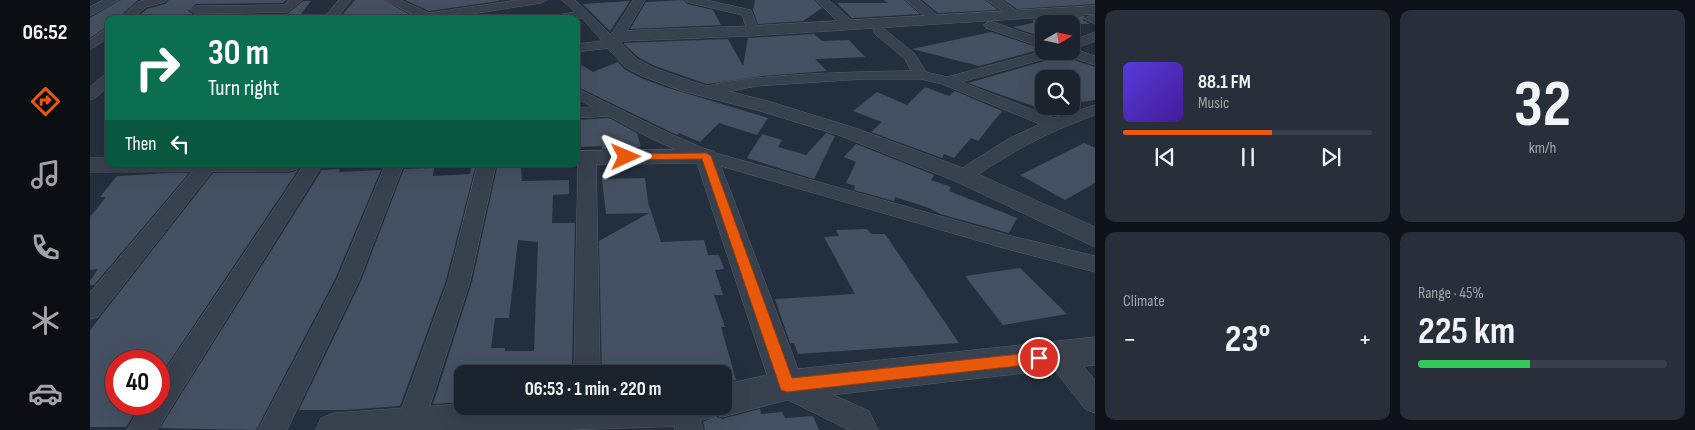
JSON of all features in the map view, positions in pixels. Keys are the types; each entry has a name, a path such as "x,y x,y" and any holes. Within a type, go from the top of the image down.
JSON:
{"street":[{"path":"90,12 113,0"},
{"path":"130,15 142,4 161,0"},
{"path":"189,15 213,0"},
{"path":"333,15 345,0"},
{"path":"448,15 541,0"},
{"path":"568,0 614,40 630,63 648,72 705,92 764,106 848,132 964,176 1095,238"},
{"path":"614,40 639,0"},
{"path":"691,0 747,13 753,31"},
{"path":"822,0 849,25"},
{"path":"912,0 937,20"},
{"path":"993,0 1017,15"},
{"path":"395,15 397,2 424,15"},
{"path":"196,10 291,4"},
{"path":"280,15 291,4"},
{"path":"579,15 585,14"},
{"path":"580,47 614,40 1017,15 1094,17"},
{"path":"614,40 879,31 1094,17"},
{"path":"990,25 1035,41"},
{"path":"879,31 910,57 921,75"},
{"path":"90,46 105,34"},
{"path":"1080,42 1095,36"},
{"path":"1080,56 1095,61"},
{"path":"947,81 1035,57"},
{"path":"90,74 105,72"},
{"path":"705,92 756,82 856,76 921,75 947,81 1054,124"},
{"path":"90,95 105,82"},
{"path":"580,94 658,135 706,156 1006,242 1095,264"},
{"path":"964,176 1014,143 1054,124 1095,110"},
{"path":"580,113 611,111"},
{"path":"587,365 582,158 706,156"},
{"path":"706,156 787,385 859,420 864,430"},
{"path":"90,165 105,164"},
{"path":"90,182 105,167"},
{"path":"90,310 206,167"},
{"path":"170,385 312,167"},
{"path":"272,430 348,280 394,167"},
{"path":"408,428 459,281 486,167"},
{"path":"732,399 787,385 1095,351"},
{"path":"1059,356 1095,400"},
{"path":"141,430 150,415"},
{"path":"334,430 408,428 573,416 691,415"}],"building":[{"path":"121,0 138,0 121,15 105,15 105,28 90,38 90,18"},
{"path":"169,0 286,0 283,3 196,4 188,11 194,15 140,15 147,9 165,4"},
{"path":"355,0 384,0 410,15 342,15"},
{"path":"405,0 499,0 499,1 429,11"},
{"path":"683,0 687,4 713,10 721,25 630,29 646,2"},
{"path":"755,0 814,0 822,8 803,21 758,24 753,10"},
{"path":"884,0 904,0 920,14 852,18 837,3 888,3"},
{"path":"922,0 985,0 998,10 938,13"},
{"path":"1004,0 1095,0 1095,4 1017,9"},
{"path":"303,1 311,1 300,15 242,15 287,14"},
{"path":"630,1 610,31 583,4"},
{"path":"1080,16 1085,16 1083,20 1090,24 1080,24"},
{"path":"1033,20 1035,20 1035,35 1013,27 1033,23"},
{"path":"991,32 1035,47 1035,51 979,66 912,49"},
{"path":"814,34 822,41 849,40 865,57 815,59 827,71 763,76 707,84 655,66 638,57 623,43 728,39 743,66 748,38"},
{"path":"1048,60 1074,60 1095,67 1095,100 1083,102 1080,100 1080,70 1035,70 1035,107 968,83"},
{"path":"618,62 624,69 665,87 768,118 757,135 719,123 700,142 679,133 677,135 580,88 580,64 593,72"},
{"path":"925,87 949,96 955,91 1002,111 978,141 971,138 954,158 944,154 942,158 871,132 882,122 853,111 877,92 907,105"},
{"path":"609,118 637,133 641,147 602,149 602,146 580,147 580,120"},
{"path":"826,133 835,136 814,179 747,158 762,134 782,140 778,147 806,155"},
{"path":"1084,143 1095,148 1095,183 1065,200 1020,175"},
{"path":"856,144 934,175 931,180 951,187 949,191 1017,218 1009,233 940,214 929,208 895,197 894,201 854,190 855,186 846,183 856,162 844,157"},
{"path":"434,168 433,176 470,174 471,168 475,168 446,280 400,406 345,410 299,410 361,281 404,169"},
{"path":"497,168 521,168 522,181 569,180 569,194 553,195 552,223 575,223 572,365 454,365 454,403 433,404 472,282","holes":["518,240 538,242 534,351 505,351 505,348 491,348 495,318 509,318"]},
{"path":"340,169 339,172 381,170 335,279 256,430 160,428 170,415 170,412 322,170"},
{"path":"298,170 170,361 170,350 105,350 105,415 133,415 126,427 90,427 90,330 213,173 289,173"},
{"path":"189,173 94,285 90,285 90,281 98,269 90,270 90,217 106,197 100,197 117,176"},
{"path":"645,178 648,202 661,242 704,240 708,255 719,255 724,269 715,270 723,295 714,295 725,327 721,327 732,365 602,365 599,241 649,213 606,214 602,179"},
{"path":"867,229 871,234 885,234 959,343 798,354 794,343 790,343 775,299 855,294 824,237 839,236 836,230"},
{"path":"1020,268 1067,314 1003,325 965,276"},
{"path":"732,366 736,380 732,381"},
{"path":"760,409 761,414 782,412 785,418 813,416 819,430 705,430 703,422 715,416 722,419"}],"route":[{"path":"626,157 706,156 787,385 1039,358"}]}
